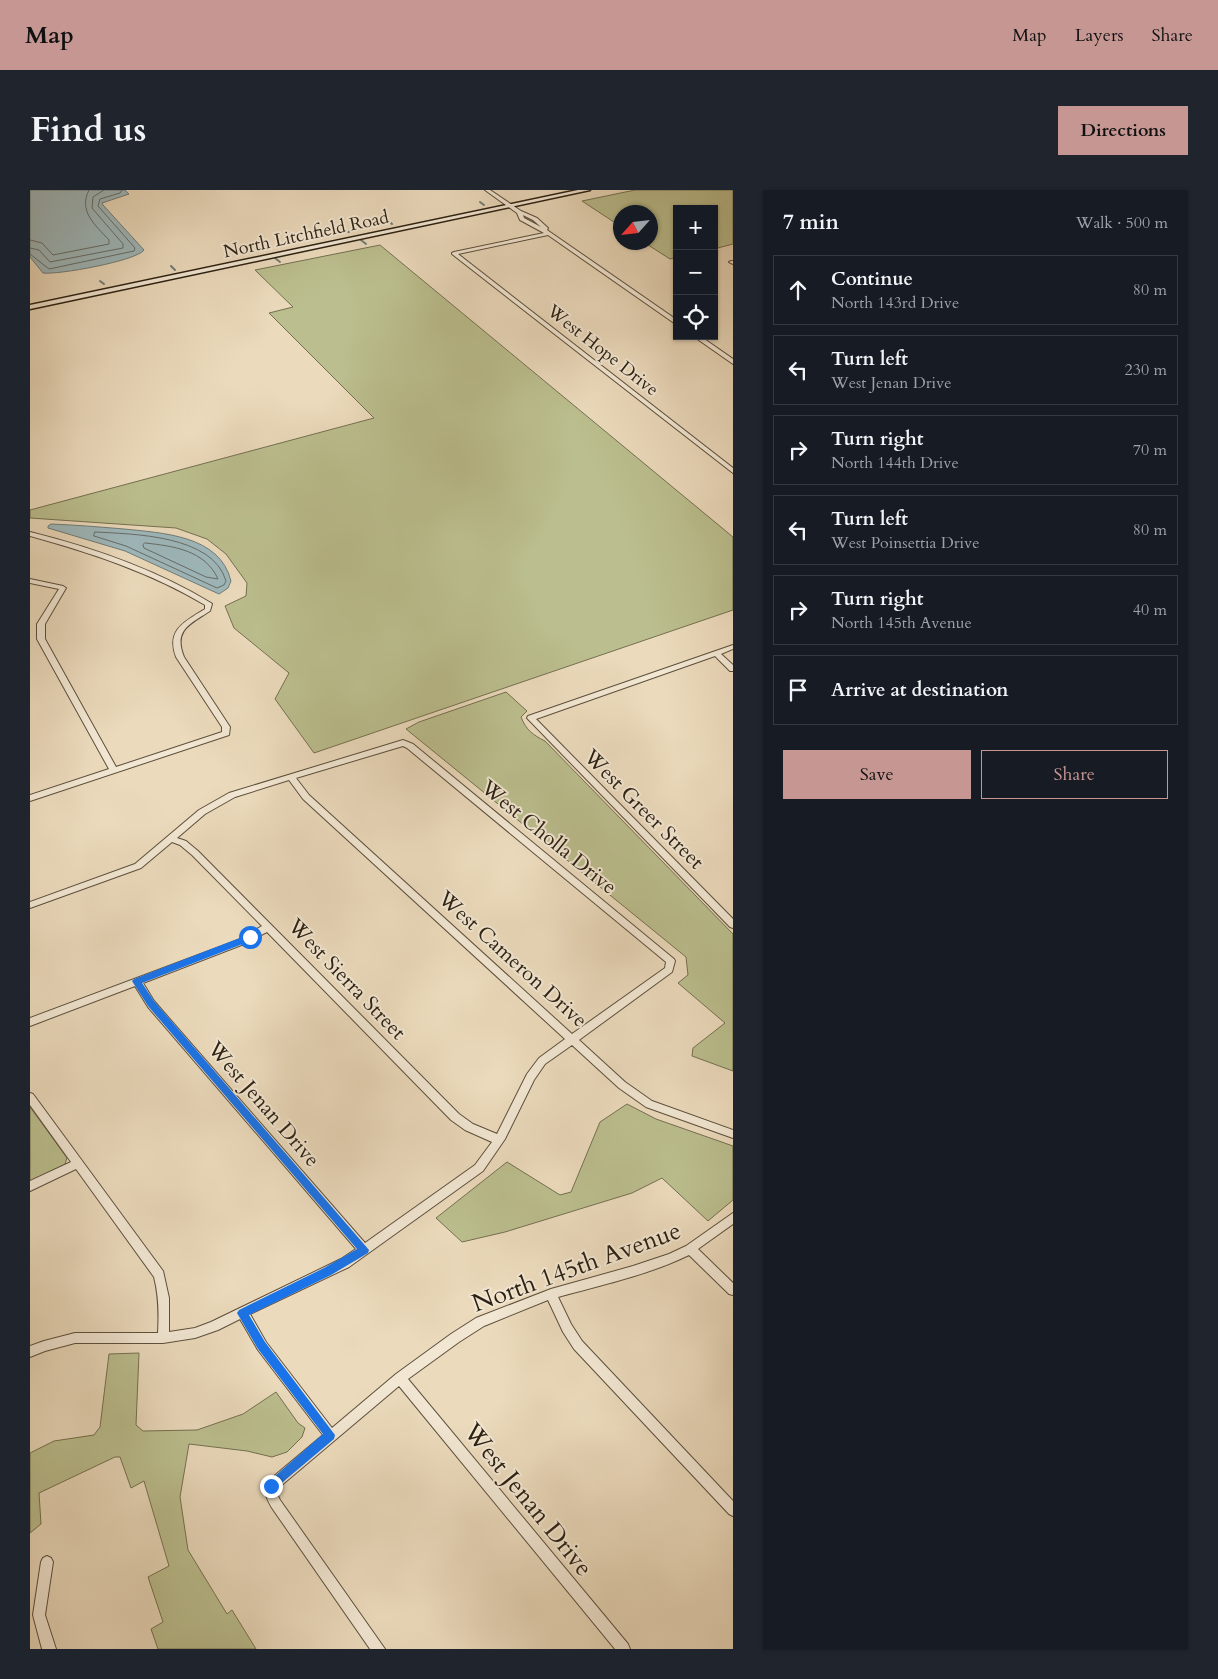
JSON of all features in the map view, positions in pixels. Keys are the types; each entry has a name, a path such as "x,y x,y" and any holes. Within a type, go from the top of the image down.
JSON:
{"main road":[{"name":"North Litchfield Road","path":"30,302 285,254 565,190"},
{"name":"North Litchfield Road","path":"30,307 346,236 584,190"},
{"path":"285,254 292,250 340,240 346,236"}],"street":[{"path":"487,190 519,212 522,218 549,233 673,320"},
{"name":"West Hope Drive","path":"549,233 454,254 733,471"},
{"path":"702,340 733,362"},
{"path":"30,534 77,546 128,565 176,586 209,604 208,610 187,623 177,633 175,645 180,657 226,727 226,733 30,798"},
{"path":"30,580 63,588 41,624 40,639 114,771"},
{"path":"733,647 716,653 733,669"},
{"name":"West Greer Street","path":"716,653 531,718 733,925"},
{"name":"West Cholla Drive","path":"291,777 403,743 418,752 671,961 669,970 572,1039"},
{"path":"30,905 138,866 202,812 220,800 291,777"},
{"name":"West Cameron Drive","path":"291,777 306,797 622,1085 649,1104 733,1134"},
{"name":"West Sierra Street","path":"172,838 183,843 195,853 455,1117 469,1127 499,1140"},
{"path":"30,1022 240,942 268,927"},
{"name":"West Jenan Drive","path":"136,981 151,1004 364,1250"},
{"path":"30,1352 44,1346 75,1338 163,1338 195,1333 242,1313 336,1267 364,1250 479,1168 490,1156 536,1068 572,1039"},
{"path":"30,1097 159,1275 164,1289 166,1305 163,1338"},
{"path":"30,1186 78,1163"},
{"name":"North 145th Avenue","path":"271,1486 400,1378 480,1322 551,1294 633,1271 690,1249 733,1218"},
{"path":"690,1249 733,1290"},
{"path":"551,1294 567,1328 578,1345 733,1510"},
{"path":"242,1313 262,1346 330,1435"},
{"name":"West Jenan Drive","path":"400,1378 623,1649"},
{"path":"271,1486 276,1504 378,1649"},
{"path":"46,1562 39,1615 49,1649"}],"green space":[{"path":"635,190 733,190 733,244 718,248 718,205 673,205 673,258 670,259 656,250 658,250 658,205 613,205 613,221 582,201"},
{"path":"380,245 733,537 733,610 314,753 275,699 289,673 234,628 225,606 246,596 247,583 226,554 207,539 176,528 30,518 30,510 374,418 269,313 293,307 255,270"},
{"path":"506,692 527,711 521,717 528,729 545,741 733,934 733,1071 692,1056 693,1048 725,1023 678,983 688,975 686,957 406,729 419,722"},
{"path":"627,1104 656,1119 733,1146 733,1200 708,1221 662,1178 632,1193 505,1232 462,1242 436,1218 507,1162 560,1195 571,1192 600,1122"},
{"path":"30,1107 67,1158 64,1167 30,1182"},
{"path":"139,1353 136,1425 143,1431 197,1430 243,1414 276,1392 298,1423 305,1428 302,1437 287,1452 272,1457 247,1451 189,1444 180,1497 188,1550 227,1614 232,1610 256,1649 158,1649 151,1629 163,1622 148,1577 169,1566 144,1481 131,1488 120,1457 115,1457 39,1493 41,1524 30,1533 30,1453 54,1441 94,1435 100,1427 109,1354"}],"water":[{"path":"30,190 125,190 129,194 102,203 144,250 127,259 112,263 64,272 43,273 30,257"},
{"path":"51,524 139,530 188,539 202,545 215,554 225,566 231,581 228,588 219,594 125,551 48,528"}],"waterway":[{"path":"480,202 484,205"},
{"path":"389,221 392,224"},
{"path":"343,230 349,232"},
{"path":"361,240 366,244"},
{"path":"275,258 280,262"},
{"path":"171,266 175,270"},
{"path":"100,281 104,284"}],"route":[{"path":"250,937 136,981 151,1004 364,1250 328,1272 242,1313 262,1346 330,1435 271,1486"}]}
